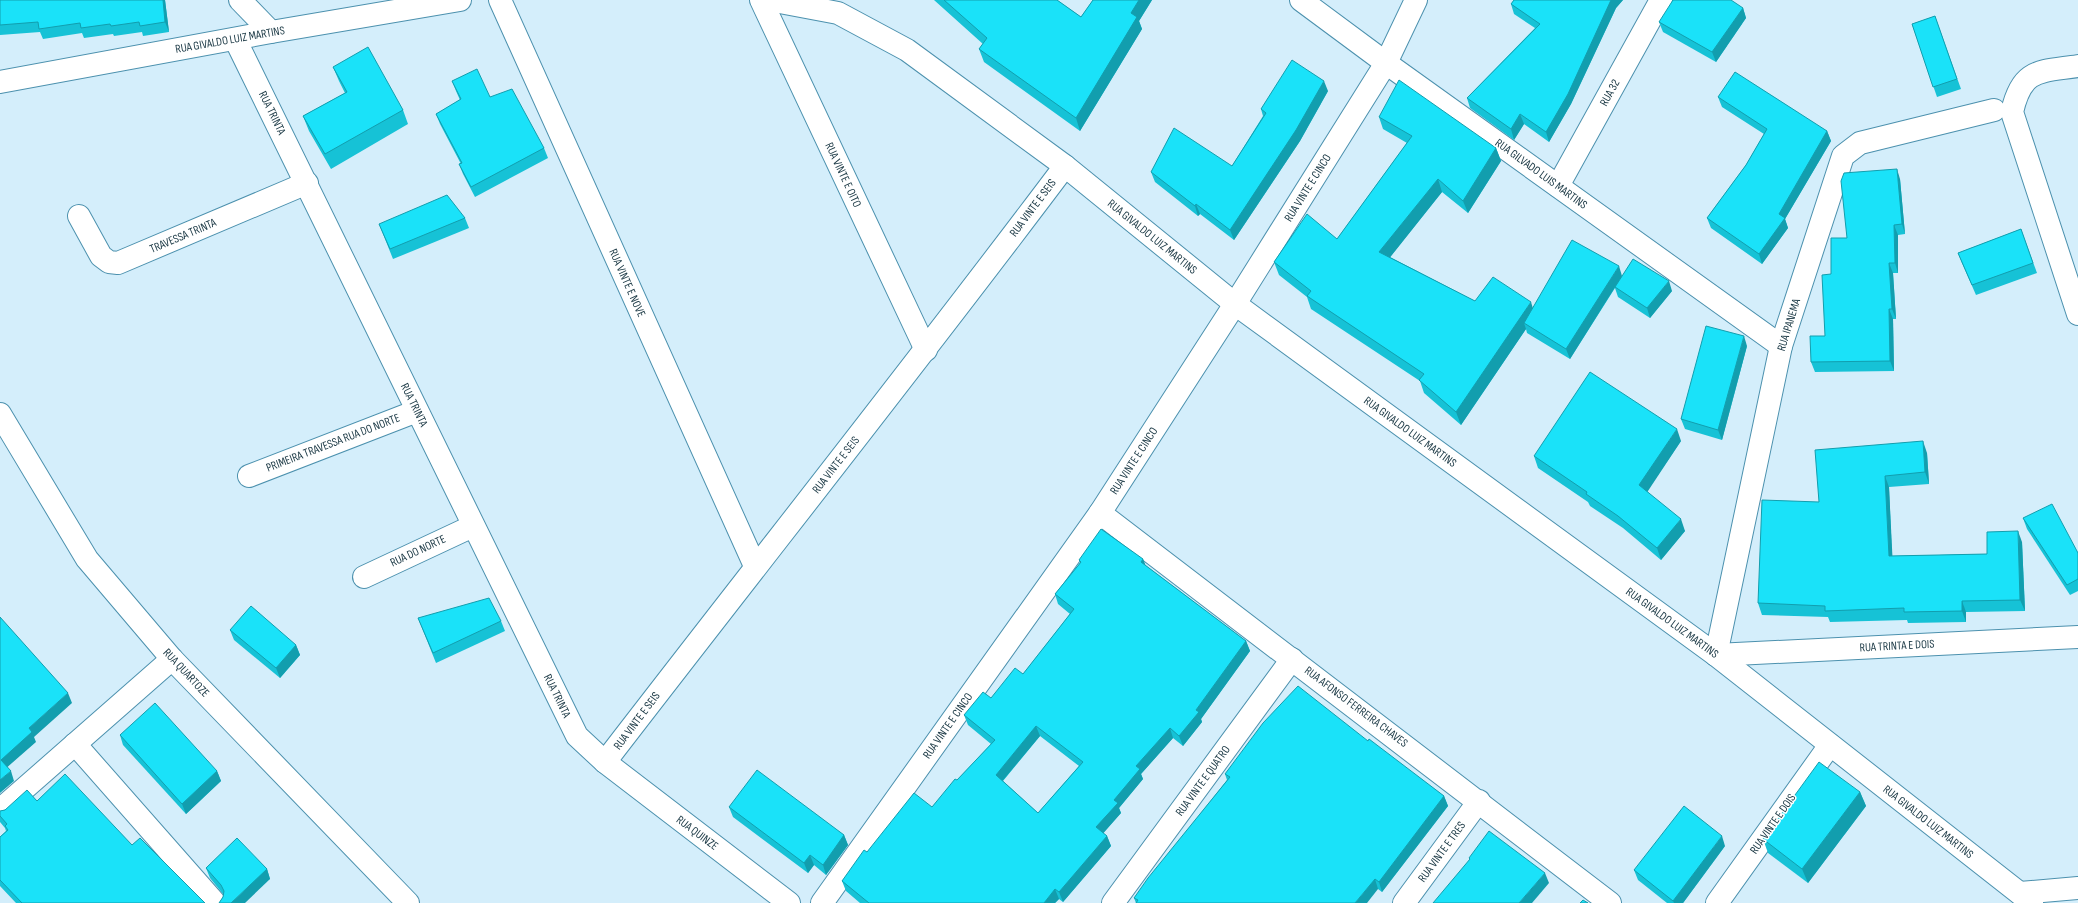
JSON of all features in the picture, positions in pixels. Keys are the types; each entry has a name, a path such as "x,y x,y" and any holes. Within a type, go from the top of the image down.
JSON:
{"street":[{"path":"240,0 271,32"},
{"name":"RUA GIVALDO LUIZ MARTINS","path":"0,82 271,32 460,0"},
{"name":"RUA VINTE E NOVE","path":"500,0 755,566"},
{"name":"RUA VINTE E OITO","path":"761,0 926,350"},
{"name":"RUA GIVALDO LUIZ MARTINS","path":"769,0 838,13 907,50 1065,166 1235,304 1716,655 2026,898"},
{"name":"RUA GILVADO LUIS MARTINS","path":"1301,0 1386,63 1781,346"},
{"name":"RUA VINTE E CINCO","path":"822,903 1100,513 1235,304 1386,63 1416,0"},
{"name":"RUA 32","path":"1558,186 1661,0"},
{"name":"RUA TRINTA","path":"235,39 307,183 416,411 577,736 605,762"},
{"path":"2078,66 2044,72 2028,77 2016,95 2012,112 2078,314"},
{"name":"RUA IPANEMA","path":"1716,655 1781,346 1843,156 1860,143 1994,110"},
{"name":"RUA VINTE E SEIS","path":"605,762 755,566 926,350 1065,166"},
{"name":"TRAVESSA TRINTA","path":"79,216 101,256 109,262 118,263 307,183"},
{"name":"PRIMEIRA TRAVESSA RUA DO NORTE","path":"250,476 416,411"},
{"name":"RUA QUARTOZE","path":"0,414 87,559 172,659 408,903"},
{"name":"RUA AFONSO FERREIRA CHAVES","path":"1100,513 1479,801 1610,903"},
{"name":"RUA DO NORTE","path":"364,577 473,526"},
{"name":"RUA TRINTA E DOIS","path":"1716,655 2078,637"},
{"path":"0,810 172,659"},
{"name":"RUA VINTE E QUATRO","path":"1113,903 1292,659"},
{"path":"76,744 214,903"},
{"name":"RUA VINTE E DOIS","path":"1717,903 1830,745"},
{"name":"RUA QUINZE","path":"605,762 789,903"},
{"name":"RUA VINTE E TRES","path":"1404,903 1479,801"},
{"path":"2026,898 2078,888"}],"building":[{"path":"0,0 163,0 165,22 140,26 139,22 81,28 80,23 39,29 38,22 0,25"},
{"path":"944,0 1057,0 1081,17 1093,0 1139,0 1131,13 1137,17 1076,118 979,49 987,38"},
{"path":"1514,0 1611,0 1568,94 1546,132 1520,114 1511,129 1467,98 1540,24 1511,4"},
{"path":"1673,0 1731,0 1743,8 1712,52 1659,22"},
{"path":"1935,16 1957,79 1933,87 1912,24"},
{"path":"368,47 403,110 325,154 303,116 347,92 333,67"},
{"path":"1292,60 1324,81 1296,130 1230,230 1196,204 1195,206 1151,172 1174,128 1232,166 1266,113 1261,109"},
{"path":"477,69 490,97 512,89 544,148 471,187 459,164 462,163 436,114 461,99 452,81"},
{"path":"1735,72 1827,131 1779,214 1785,218 1759,254 1707,218 1746,165 1767,129 1718,97"},
{"path":"1399,80 1496,148 1463,201 1438,179 1379,252 1475,301 1493,277 1531,302 1456,412 1419,380 1424,374 1307,296 1311,291 1274,262 1307,214 1337,239 1412,136 1379,117"},
{"path":"1897,169 1902,224 1894,225 1895,263 1889,263 1892,309 1889,309 1890,361 1811,362 1810,336 1825,336 1822,275 1831,274 1831,238 1847,238 1841,181 1844,173"},
{"path":"447,195 465,218 390,249 379,224"},
{"path":"2021,229 2033,263 1972,285 1958,253"},
{"path":"1572,240 1619,266 1566,349 1524,323"},
{"path":"1633,259 1669,281 1647,308 1615,287"},
{"path":"1706,326 1744,336 1718,430 1681,419"},
{"path":"1590,372 1677,429 1639,485 1681,519 1657,548 1618,516 1586,494 1587,492 1534,456"},
{"path":"1923,441 1925,472 1885,476 1889,556 1987,554 1987,532 2018,531 2020,600 1962,601 1962,611 1904,612 1904,608 1825,611 1825,606 1758,603 1762,500 1819,502 1815,450"},
{"path":"2052,504 2078,553 2078,579 2067,585 2023,518"},
{"path":"1101,529 1143,559 1141,562 1246,641 1196,710 1199,712 1179,736 1170,728 1136,766 1140,769 1114,800 1118,803 1096,827 1107,836 1059,892 1055,889 1044,903 869,903 842,881 864,850 867,852 914,793 932,807 955,779 957,780 995,740 964,715 983,692 991,698 1015,668 1023,674 1074,609 1055,594 1081,562 1079,560","holes":["1036,726 1083,762 1038,813 996,775"]},
{"path":"489,598 501,621 433,653 418,618"},
{"path":"251,606 296,645 276,668 230,630"},
{"path":"0,617 68,693 29,728 32,732 1,760 11,771 0,780"},
{"path":"1298,686 1368,741 1369,739 1444,796 1379,882 1375,879 1355,903 1136,903 1138,900 1134,898 1148,878 1230,777 1225,774 1263,723"},
{"path":"155,703 217,771 182,804 120,735"},
{"path":"1819,762 1860,792 1802,869 1763,839"},
{"path":"757,770 844,835 823,865 810,855 804,863 729,807"},
{"path":"65,774 132,845 140,838 205,903 22,903 0,880 0,837 8,830 5,826 7,824 0,816 0,811 5,810 27,790 37,801"},
{"path":"1684,806 1722,836 1673,901 1634,870"},
{"path":"1489,831 1545,873 1519,903 1433,903 1470,859 1469,858"},
{"path":"237,838 267,869 231,903 219,903 223,897 224,891 221,885 206,868"},
{"path":"1583,900 1588,903 1580,903"}]}
